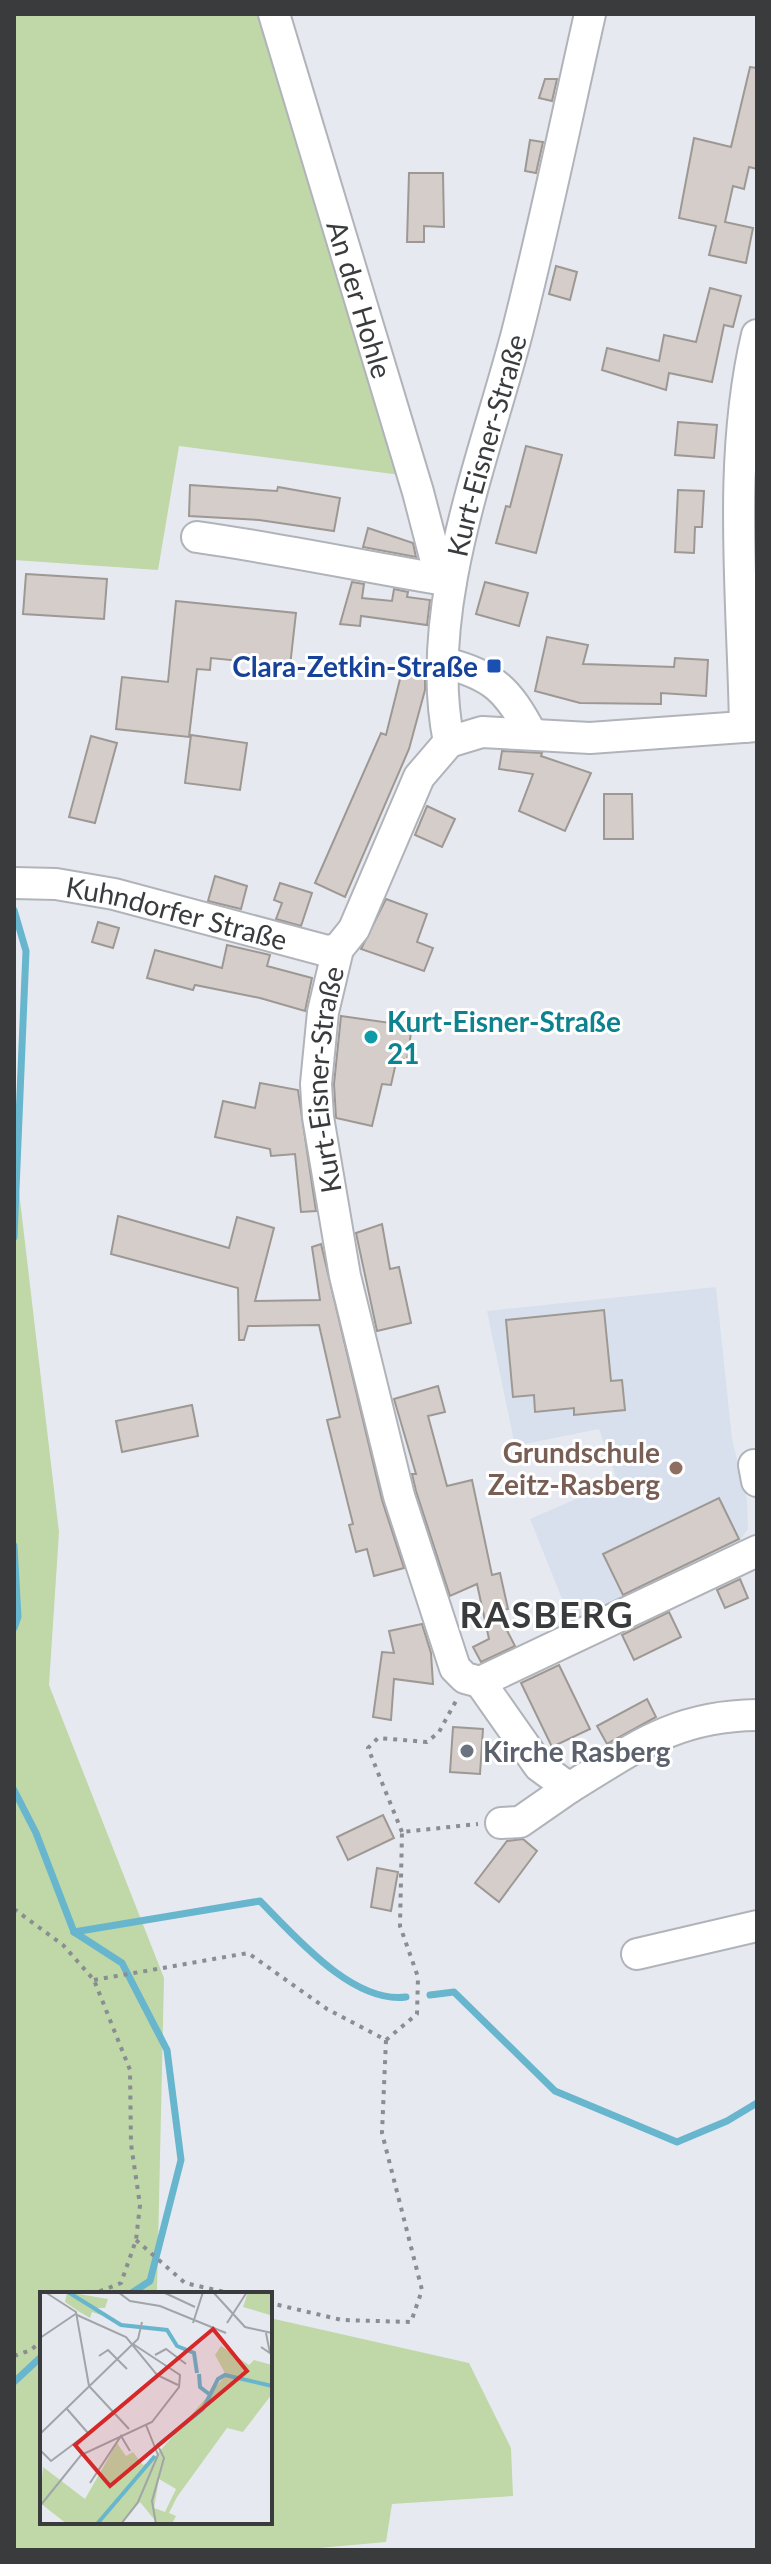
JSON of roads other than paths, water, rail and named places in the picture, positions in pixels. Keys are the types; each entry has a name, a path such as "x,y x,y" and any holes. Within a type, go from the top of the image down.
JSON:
{"street":[{"name":"An der Hohle","path":"274,14 418,492 437,565 451,581"},
{"name":"Kurt-Eisner-Straße","path":"569,1788 539,1766 480,1682 465,1678 455,1668 399,1496 345,1276 316,1084 323,1012 338,949 354,929 419,777 449,742 442,711 451,581 482,451 517,333 590,14"},
{"path":"449,742 482,732 607,738 751,726 741,484 745,410 757,335"},
{"path":"197,537 305,553 344,564 451,581"},
{"path":"445,663 479,672 506,692 531,733"},
{"name":"Kuhndorfer Straße","path":"17,883 56,884 114,894 327,951 338,949"},
{"path":"480,1682 757,1551"},
{"path":"501,1823 520,1822 569,1788 673,1728 720,1715 757,1715"},
{"path":"637,1954 757,1926"}],"waterway":[{"path":"14,910 26,951 14,1237"},
{"path":"14,1546 18,1617 14,1628"},
{"path":"14,1790 36,1833 74,1932"},
{"path":"74,1932 260,1901 307,1948 345,1979 365,1990 406,1997"},
{"path":"74,1932 122,1963 167,2050 181,2160 150,2281 133,2292"},
{"path":"430,1995 454,1992 555,2091 677,2142 727,2121 757,2103"},
{"path":"14,2382 40,2358"}],"place":[{"name":"Clara-Zetkin-Straße","path":"494,666"},
{"name":"Kurt-Eisner-Straße 21","path":"371,1037"},
{"name":"Grundschule Zeitz-Rasberg","path":"676,1468"},
{"name":"Kirche Rasberg","path":"467,1751"}],"district":[{"name":"RASBERG","path":"547,1614"}]}
